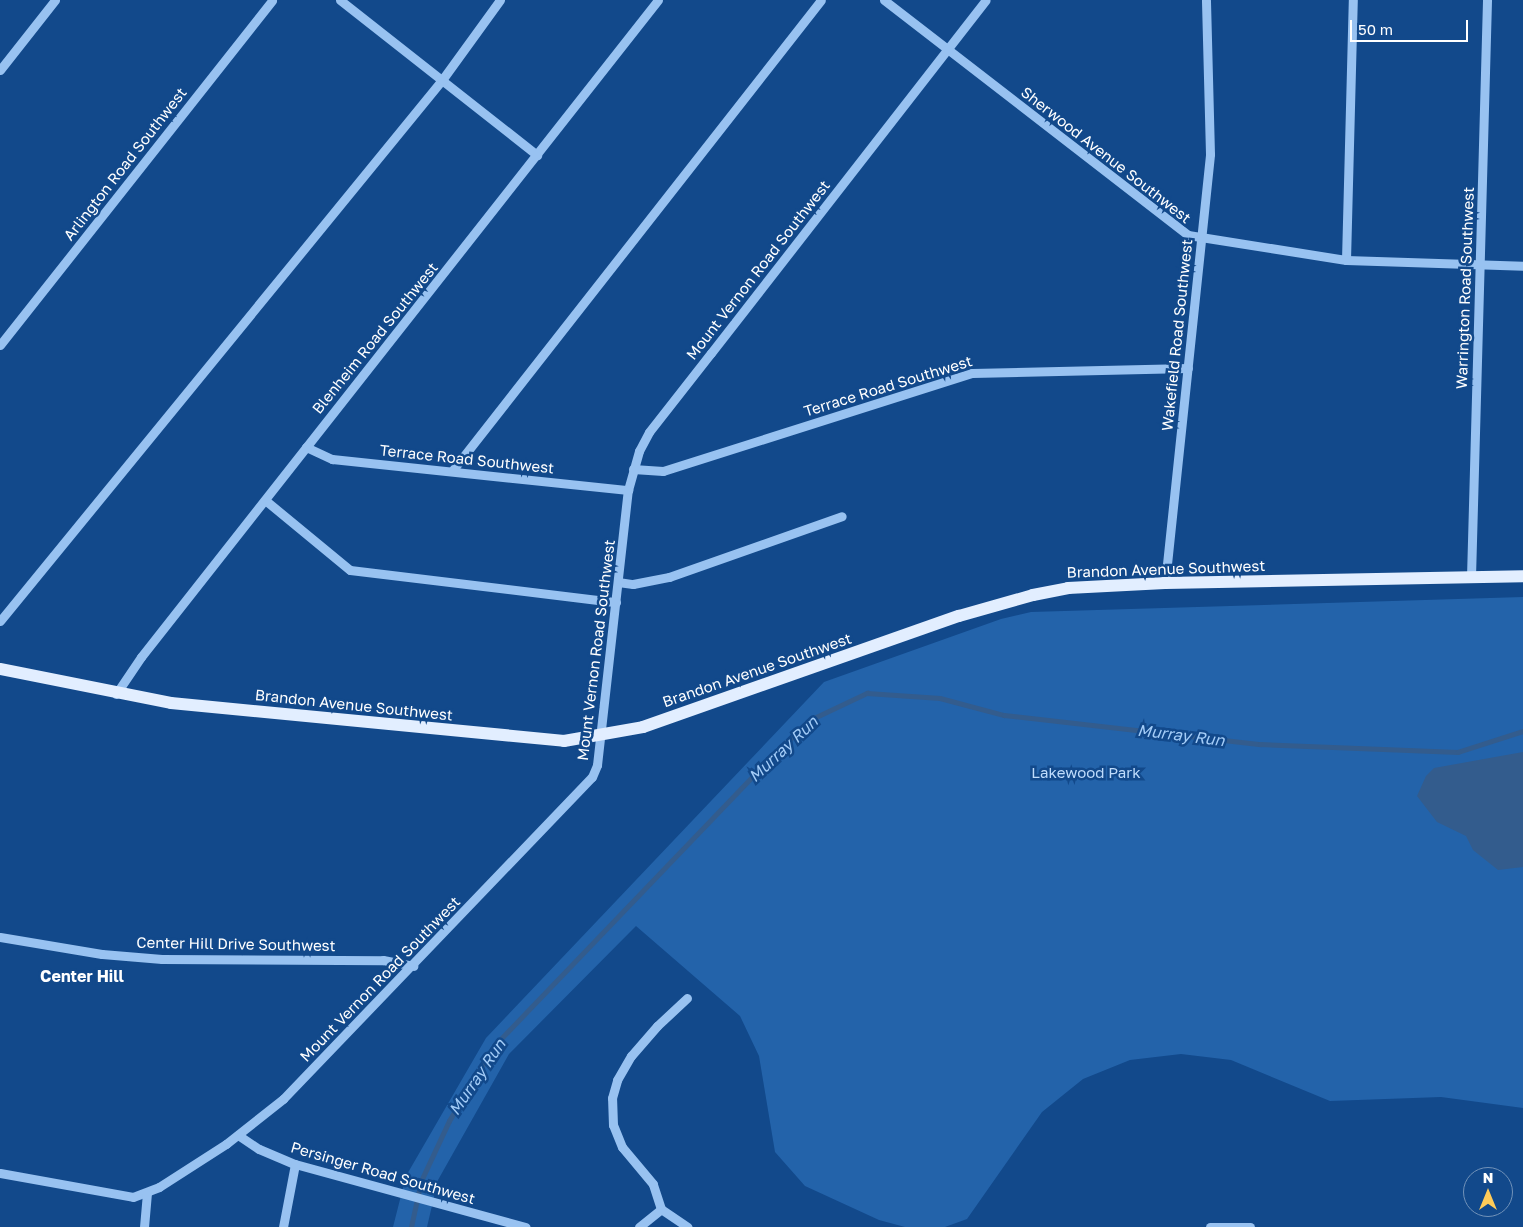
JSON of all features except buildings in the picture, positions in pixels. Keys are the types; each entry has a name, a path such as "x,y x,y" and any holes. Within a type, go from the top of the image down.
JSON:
{"main road":[{"name":"Brandon Avenue Southwest","path":"0,669 116,694 171,702 536,740 564,741 601,736 643,727 959,616 1033,595 1098,585 1523,576"}],"street":[{"path":"0,70 55,0"},
{"name":"Arlington Road Southwest","path":"0,345 272,0"},
{"path":"340,0 537,155"},
{"path":"0,621 442,80 500,0"},
{"name":"Blenheim Road Southwest","path":"116,694 264,500 658,0"},
{"path":"452,471 822,0"},
{"name":"Sherwood Avenue Southwest","path":"884,0 1175,227 1201,239 1346,260 1523,266"},
{"name":"Mount Vernon Road Southwest","path":"147,1193 238,1135 283,1098 413,966 592,777 598,766 628,490 633,469 650,432 986,0"},
{"name":"Wakefield Road Southwest","path":"1165,583 1210,154 1206,0"},
{"path":"1346,260 1353,0"},
{"name":"Warrington Road Southwest","path":"1471,577 1487,0"},
{"name":"Terrace Road Southwest","path":"633,469 663,471 972,373 1188,368"},
{"name":"Terrace Road Southwest","path":"306,447 332,459 628,490"},
{"path":"264,500 350,570 616,602"},
{"path":"618,582 633,584 668,578 842,516"},
{"name":"Center Hill Drive Southwest","path":"0,937 102,954 162,959 383,960 413,966"},
{"path":"687,998 653,1030 631,1056 617,1080 612,1098 613,1125 622,1147 653,1184 661,1208 688,1227"},
{"name":"Persinger Road Southwest","path":"238,1135 259,1149 295,1164 526,1227"},
{"path":"283,1227 295,1164"},
{"path":"0,1173 122,1197 147,1193 144,1227"},
{"path":"640,1227 661,1208"},
{"path":"1210,1227 1250,1227"}],"green space":[{"name":"Lakewood Park","path":"1523,597 1523,1108 1441,1097 1330,1101 1231,1060 1181,1054 1130,1060 1083,1079 1042,1112 967,1219 945,1227 905,1227 879,1220 805,1186 775,1152 759,1056 740,1016 636,926 509,1054 438,1180 427,1227 393,1227 406,1176 486,1038 824,682 1001,619 1031,612"}],"shaded area":[{"path":"1523,752 1523,867 1498,870 1473,850 1466,836 1437,822 1417,796 1426,776 1434,768"}],"waterway":[{"name":"Murray Run","path":"411,1227 421,1181 449,1121 494,1046 780,748 814,718 867,693 940,698 1004,715 1260,744 1458,752 1523,731"}],"district":[{"name":"Center Hill","path":"82,976"}]}
